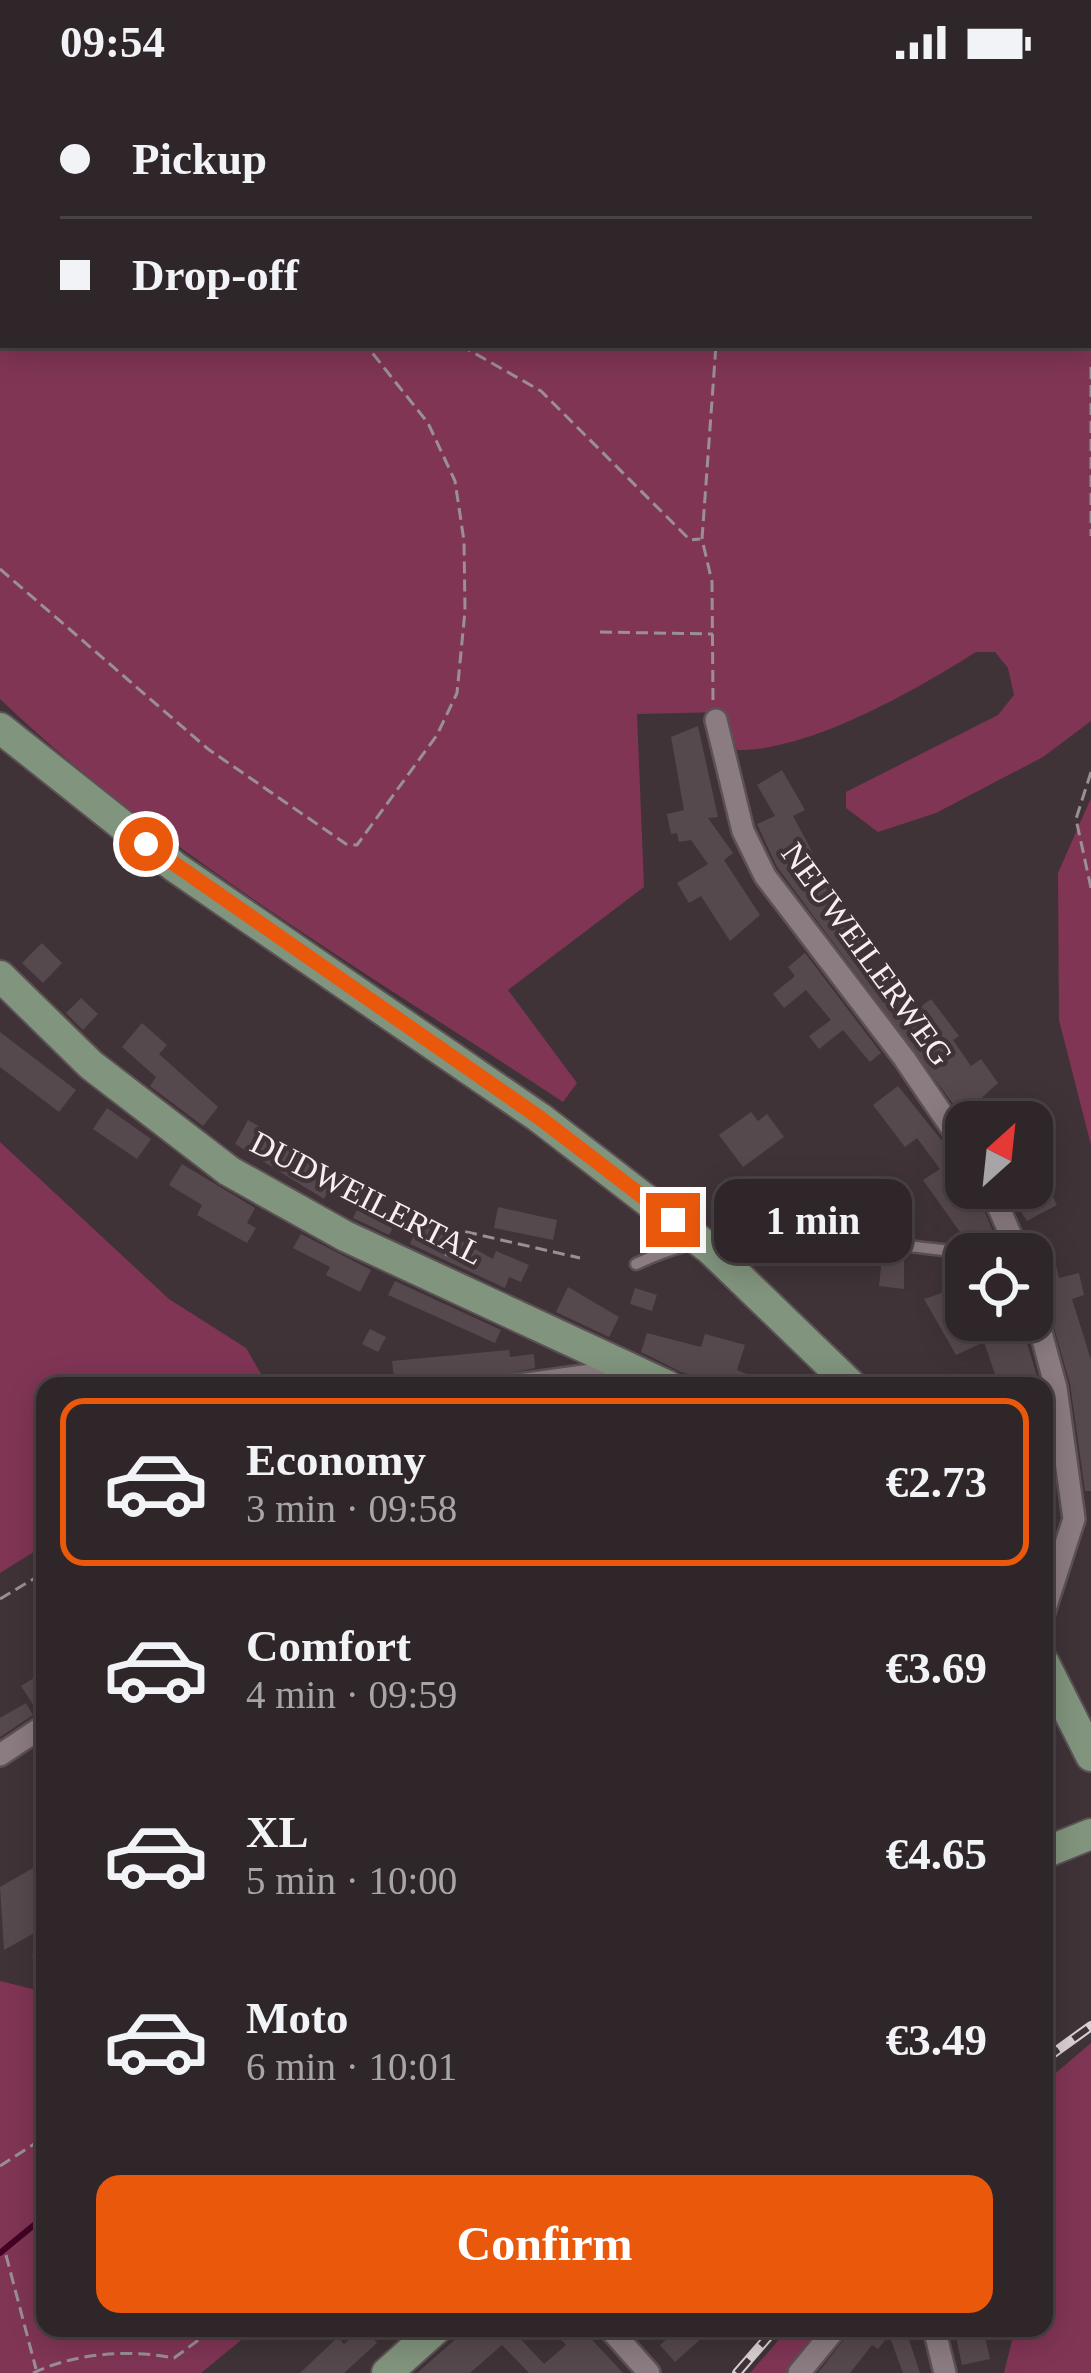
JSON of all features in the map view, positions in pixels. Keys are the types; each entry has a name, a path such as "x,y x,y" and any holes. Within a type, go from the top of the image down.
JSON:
{"main road":[{"path":"0,728 175,867 540,1118 710,1250 843,1377"},
{"name":"DUDWEILERTAL","path":"0,976 91,1065 211,1159 325,1225 646,1377"},
{"path":"1053,1681 1091,1756"},
{"path":"387,2373 427,2337"}],"street":[{"name":"NEUWEILERWEG","path":"716,719 738,812 765,876 945,1118"},
{"path":"1043,1341 1083,1515 1053,1590"},
{"path":"583,1377 613,1361"},
{"path":"0,1755 36,1731"},
{"path":"617,2337 649,2373"},
{"path":"800,2373 829,2337"},
{"path":"936,2337 945,2373"}],"lane":[{"path":"636,1264 725,1233 945,1251"}],"path":[{"path":"0,568 208,749 346,844 357,844 436,735 457,693 465,611 464,541 454,482 428,423 368,348"},
{"path":"465,348 541,391 689,539 701,539"},
{"path":"716,348 701,539 712,582 715,634 710,684 716,719"},
{"path":"1091,367 1091,536"},
{"path":"600,632 715,634"},
{"path":"1091,772 1076,819 1091,888"},
{"path":"436,1277 458,1230 580,1258"},
{"path":"0,1599 36,1577"},
{"path":"0,2166 36,2143"},
{"path":"5,2255 35,2372 96,2356 142,2352 174,2358 202,2337"}],"shaded area":[{"path":"0,348 1091,348 1091,721 1043,757 936,813 878,832 846,808 846,792 998,715 1014,695 1008,668 995,652 976,652 828,730 766,748 737,750 724,712 637,714 644,887 508,990 577,1083 563,1102 272,912 62,755 0,699"},
{"path":"1091,798 1091,1145 1059,1020 1058,873"},
{"path":"0,1142 169,1299 246,1348 263,1377 36,1377 36,1551 0,1573"},
{"path":"0,1981 36,1990 36,2337 245,2337 201,2373 0,2373"},
{"path":"1091,2043 1091,2373 1004,2373 1013,2337 1053,2337 1053,2075"},
{"path":"781,2337 815,2337 786,2373 750,2373"}],"building":[{"path":"698,726 718,817 708,818 733,853 724,860 760,915 730,941 701,896 689,903 677,883 708,864 691,840 679,842 677,833 671,834 667,814 684,810 671,737"},
{"path":"782,770 805,810 793,816 817,861 807,866 861,931 868,944 859,950 879,982 884,978 915,1011 931,999 959,1036 953,1040 971,1066 981,1059 998,1083 978,1101 951,1101 777,867 757,824 775,816 757,785"},
{"path":"42,943 62,963 43,983 22,963"},
{"path":"805,953 881,1053 870,1062 843,1030 819,1049 809,1036 831,1020 806,990 784,1008 773,994 795,976 788,967"},
{"path":"81,998 98,1014 83,1030 66,1013"},
{"path":"142,1023 167,1045 159,1054 218,1107 203,1126 150,1086 156,1077 122,1047"},
{"path":"0,1032 76,1090 59,1112 0,1067"},
{"path":"898,1086 945,1145 945,1209 984,1209 994,1233 961,1233 923,1180 940,1169 917,1138 905,1147 873,1105"},
{"path":"107,1108 151,1139 137,1159 93,1129"},
{"path":"751,1112 758,1121 767,1114 784,1137 743,1167 719,1135"},
{"path":"248,1120 338,1173 324,1199 235,1144"},
{"path":"182,1164 255,1208 247,1223 256,1228 247,1243 197,1215 202,1205 169,1185"},
{"path":"764,1178 813,1178 833,1210 764,1213"},
{"path":"856,1191 884,1201 880,1233 851,1229 853,1217 836,1215 839,1198 855,1200"},
{"path":"361,1202 397,1220 389,1235 353,1218"},
{"path":"498,1207 557,1220 553,1240 494,1228"},
{"path":"1019,1209 1050,1209 1027,1221"},
{"path":"421,1219 493,1259 496,1251 529,1265 521,1282 509,1277 505,1288 410,1244"},
{"path":"301,1234 371,1270 360,1292 326,1275 330,1267 293,1248"},
{"path":"1053,1252 1059,1278 1079,1273 1084,1295 1072,1299 1091,1360 1091,1491 1085,1491 1070,1384 1053,1324"},
{"path":"882,1258 904,1260 904,1289 879,1286"},
{"path":"395,1281 501,1330 495,1343 388,1295"},
{"path":"568,1287 619,1317 609,1337 556,1312"},
{"path":"635,1288 657,1295 652,1311 630,1304"},
{"path":"945,1292 945,1336 924,1299"},
{"path":"370,1329 386,1337 378,1352 362,1344"},
{"path":"647,1333 701,1347 705,1334 745,1345 737,1370 754,1377 698,1377 641,1352"},
{"path":"948,1341 1026,1341 1037,1377 996,1377 984,1342 956,1355"},
{"path":"509,1350 510,1357 534,1354 535,1368 493,1377 394,1377 392,1361"},
{"path":"36,1677 36,1709 21,1686"},
{"path":"26,1703 33,1715 0,1737 0,1718"},
{"path":"36,1866 36,1932 4,1950 0,1887"},
{"path":"338,2337 344,2344 352,2337 371,2337 377,2343 344,2373 300,2373"},
{"path":"458,2337 519,2337 544,2364 566,2345 558,2337 589,2337 623,2373 529,2373 502,2345 470,2373 417,2373"},
{"path":"669,2337 703,2337 675,2362 660,2345"},
{"path":"846,2337 887,2337 878,2349 872,2345 850,2373 818,2373"},
{"path":"890,2337 908,2337 920,2373 903,2373"},
{"path":"956,2337 985,2337 990,2359 962,2365"}],"waterway":[{"path":"0,2253 36,2223"}],"railway":[{"path":"1053,2053 1091,2026"},
{"path":"737,2373 768,2337"}],"route":[{"path":"146,844 540,1118 673,1220"}]}
